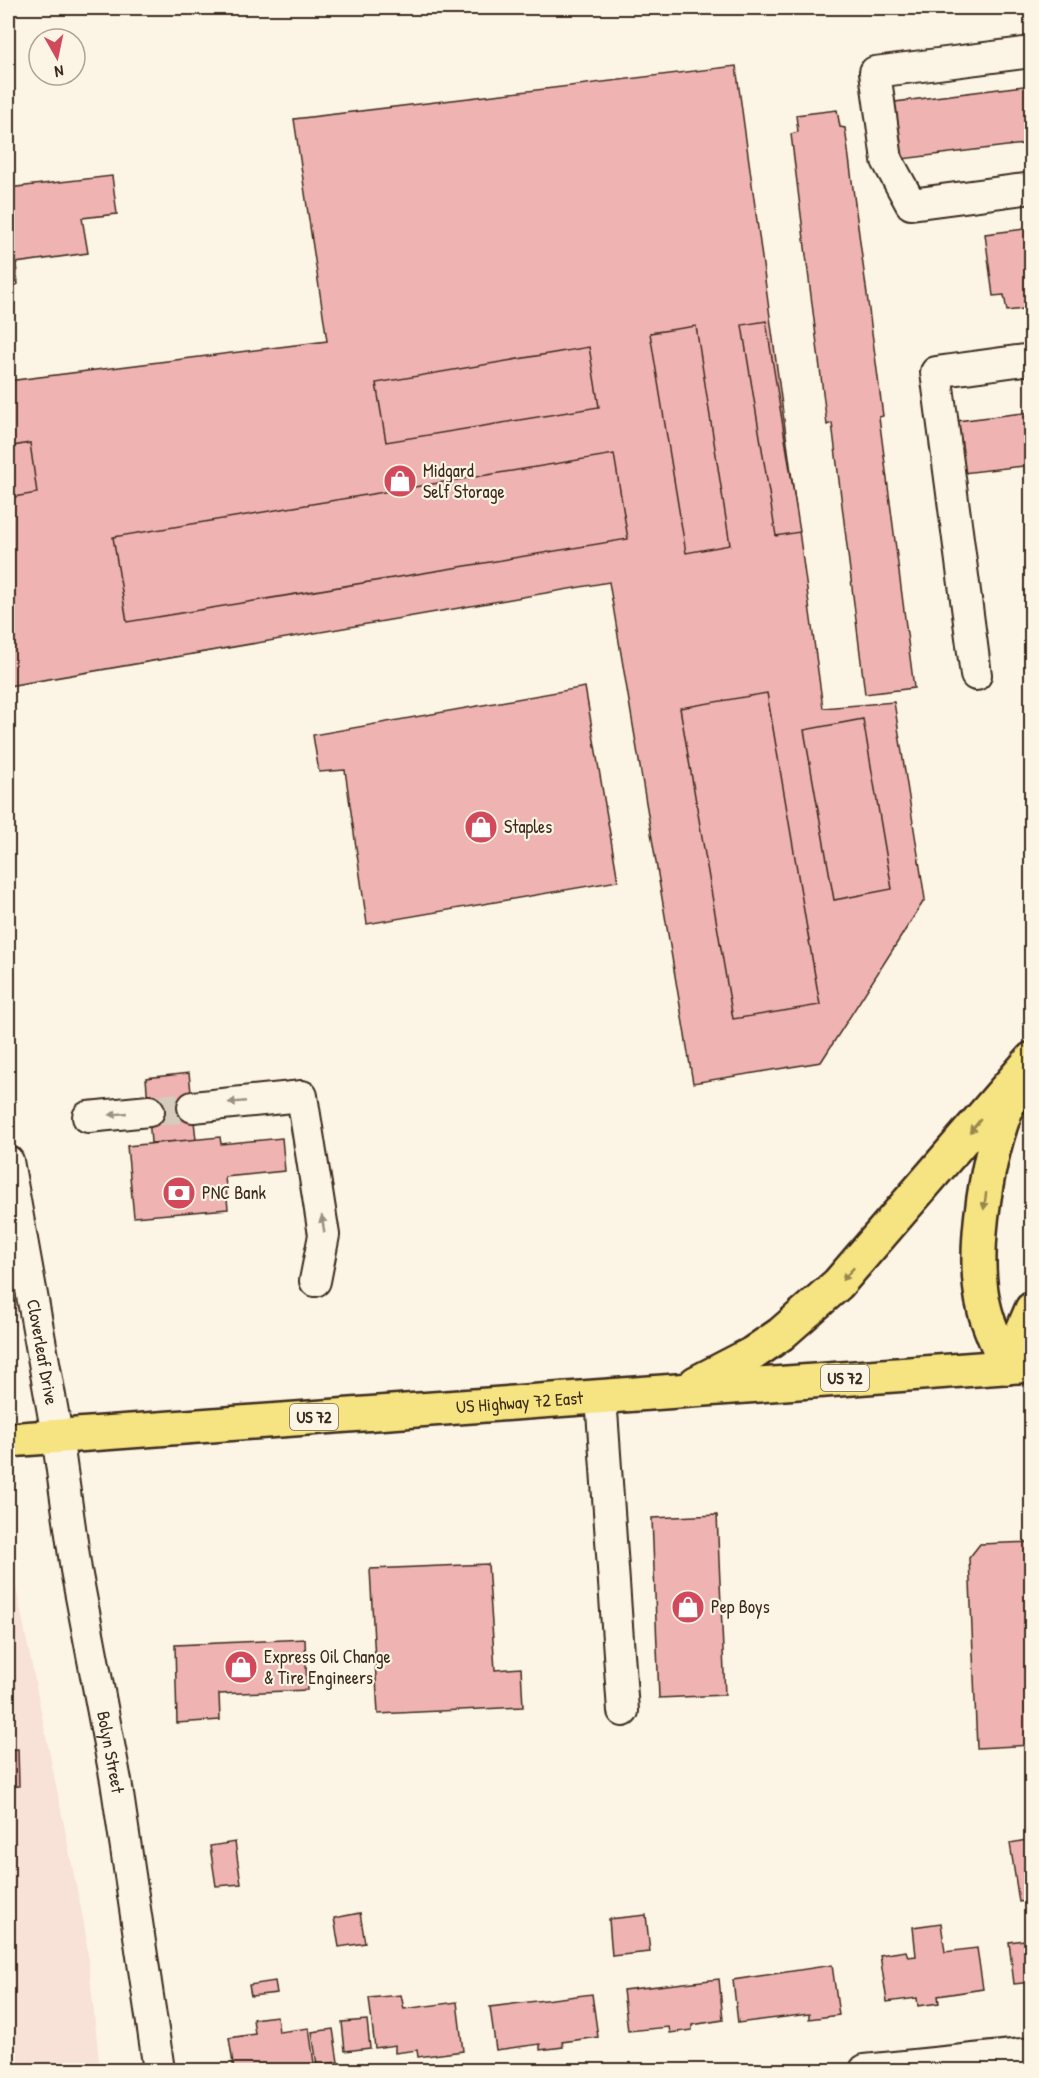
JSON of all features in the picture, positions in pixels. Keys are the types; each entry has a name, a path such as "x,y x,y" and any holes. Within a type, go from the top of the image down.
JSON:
{"highway":[{"path":"1019,1366 984,1310 981,1240 987,1182 998,1135 1029,1062"},
{"path":"683,1390 752,1354 808,1312 838,1284 1029,1062"},
{"path":"1019,1366 1032,1309"},
{"name":"US Highway 72 East","path":"8,1440 1019,1366"}],"street":[{"path":"1032,52 875,72 887,160 911,204 1032,188"},
{"path":"976,675 936,372 1032,359"},
{"path":"192,1107 302,1096 324,1235 315,1281"},
{"path":"88,1117 149,1111"},
{"name":"Cloverleaf Drive","path":"8,1161 57,1435"},
{"path":"601,1397 623,1711"},
{"name":"Bolyn Street","path":"57,1435 76,1570 116,1781 159,2070"},
{"path":"866,2070 1032,2053"}],"shaded area":[{"path":"8,1557 10,1557 85,1929 100,2070 8,2070"}],"building":[{"name":"Midgard Self Storage","path":"736,66 823,708 894,702 925,899 821,1062 693,1083 609,582 8,686 8,381 327,341 294,119"},
{"path":"1032,85 1032,143 894,160 887,103"},
{"path":"837,110 840,127 845,128 883,416 879,417 914,688 865,694 832,423 827,425 791,134 798,132 796,115"},
{"path":"112,176 117,214 82,218 88,253 16,263 18,284 8,285 8,188"},
{"path":"1032,228 1032,308 1007,311 1004,295 993,296 985,234"},
{"path":"766,321 800,532 776,536 742,325"},
{"path":"696,326 730,545 686,553 650,333"},
{"path":"589,347 599,407 386,442 376,383"},
{"path":"1032,412 1032,465 963,473 957,421"},
{"path":"30,443 37,493 8,498 8,447"},
{"name":"Midgard Self Storage","path":"614,454 628,539 127,622 113,537"},
{"name":"Staples","path":"585,687 618,881 367,924 345,770 319,772 313,735"},
{"path":"767,693 820,1005 733,1019 680,708"},
{"path":"863,719 892,889 834,900 804,730"},
{"path":"189,1073 196,1140 151,1143 146,1078"},
{"name":"PNC Bank","path":"220,1137 221,1144 282,1138 285,1171 225,1177 228,1209 134,1217 127,1146"},
{"name":"Pep Boys","path":"717,1515 725,1695 659,1698 652,1518"},
{"path":"1032,1542 1032,1745 977,1748 969,1558 980,1544"},
{"path":"488,1564 495,1670 521,1668 523,1707 378,1714 370,1569"},
{"name":"Express Oil Change & Tire Engineers","path":"305,1639 307,1690 219,1694 220,1720 177,1723 175,1645"},
{"path":"18,1749 19,1786 8,1787 8,1750"},
{"path":"1032,1839 1032,1900 1019,1902 1010,1843"},
{"path":"235,1842 241,1884 216,1886 210,1846"},
{"path":"360,1913 365,1943 339,1947 334,1918"},
{"path":"646,1915 650,1952 612,1956 609,1919"},
{"path":"941,1923 945,1952 977,1948 983,1989 938,1996 939,2003 918,2006 917,1998 887,2002 880,1955 906,1951 908,1957 916,1956 913,1927"},
{"path":"1032,1939 1032,1982 1014,1984 1009,1942"},
{"path":"832,1965 839,2015 809,2019 809,2014 738,2023 733,1980"},
{"path":"719,1979 723,2020 692,2025 692,2030 670,2033 669,2027 628,2031 623,1990"},
{"path":"275,1981 277,1993 251,1996 249,1985"},
{"path":"592,1994 598,2037 562,2042 563,2047 540,2050 540,2044 496,2050 490,2007"},
{"path":"401,1995 404,2009 457,2002 463,2051 418,2057 417,2050 395,2053 395,2045 375,2048 369,1998"},
{"path":"277,2016 279,2032 309,2028 315,2070 234,2070 229,2038 255,2034 253,2019"},
{"path":"367,2020 370,2048 345,2051 342,2022"},
{"path":"333,2029 338,2062 317,2065 312,2032"}],"tunnel":[{"path":"149,1111 193,1107"}],"place":[{"name":"Midgard Self Storage","path":"400,481"},
{"name":"Staples","path":"481,827"},
{"name":"PNC Bank","path":"179,1193"},
{"name":"Pep Boys","path":"688,1607"},
{"name":"Express Oil Change & Tire Engineers","path":"241,1667"}]}
